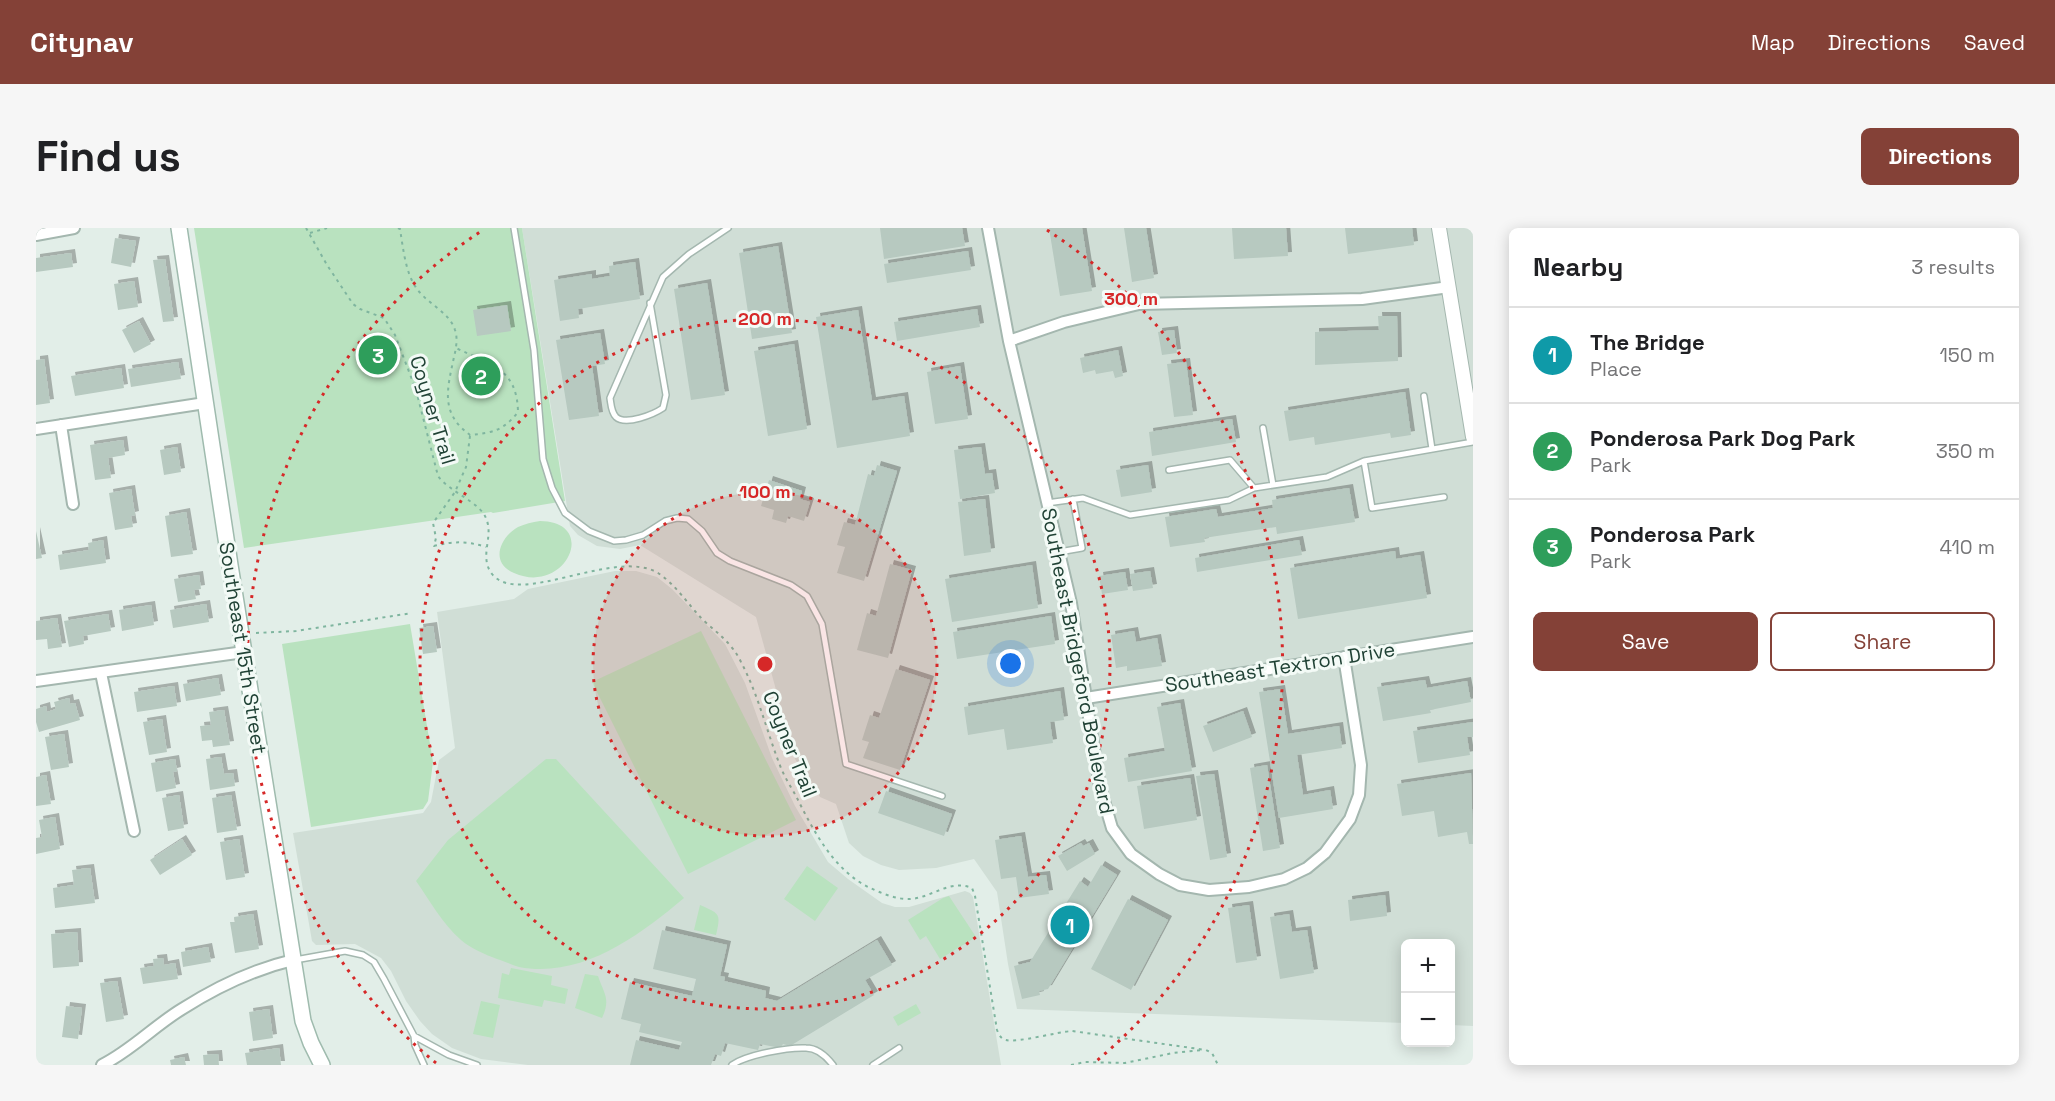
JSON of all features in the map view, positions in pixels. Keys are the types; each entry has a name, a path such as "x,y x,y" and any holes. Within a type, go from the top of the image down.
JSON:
{"main road":[{"name":"Southeast 15th Street","path":"179,228 303,1021 322,1065"}],"street":[{"path":"36,234 74,228"},
{"name":"Southeast Bridgeford Boulevard","path":"988,228 1009,341 1071,603 1100,787 1112,828 1131,854 1158,874 1180,885 1209,890 1249,887 1284,879 1307,868 1325,854 1350,819 1359,795 1361,765 1344,657"},
{"path":"1439,228 1469,381 1473,437"},
{"path":"1009,341 1064,322 1139,304 1362,299 1449,287"},
{"path":"36,429 205,403"},
{"path":"61,425 73,504"},
{"name":"Southeast Textron Drive","path":"1086,698 1473,637"},
{"path":"36,681 244,652"},
{"path":"101,673 134,831"},
{"path":"102,1065 120,1056 181,1009 219,989 276,964 293,960"}],"lane":[{"path":"514,228 534,350 543,459 552,488 565,513 589,531 614,541 643,535 665,521 677,518 688,519 702,531 717,553 730,561 791,585 807,596 822,624 846,764 942,796"},
{"path":"650,303 666,395 663,408 652,416 624,420 617,418 612,410 610,398 630,356 650,303 663,277 689,254 728,228"},
{"path":"1424,396 1432,449"},
{"path":"1263,428 1273,485"},
{"path":"1047,503 1083,498 1130,515 1228,500 1254,488 1327,477 1364,461 1473,442"},
{"path":"1169,470 1230,460 1254,488"},
{"path":"1364,461 1372,508 1444,497"},
{"path":"1059,552 1082,548 1073,499"},
{"path":"293,960 345,951 363,955 374,962 414,1036 415,1045 424,1065"},
{"path":"414,1036 449,1055 477,1065"},
{"path":"732,1065 750,1056 806,1048 818,1051 833,1065"},
{"path":"873,1065 899,1048"}],"path":[{"name":"Coyner Trail","path":"306,228 353,304 384,318 395,335 416,390 438,476 444,485 478,509 488,522 486,560 492,574 505,583 526,585 606,568 640,567 658,573 729,642 764,712 782,768 823,844 838,863 866,886 901,899 913,899 953,885 965,885 972,888 998,1030 1000,1036 1005,1040 1013,1041 1072,1030 1206,1050"},
{"path":"309,234 327,228"},
{"path":"399,228 405,261 415,287 448,319 455,330 456,348 447,390 451,416 470,435 486,434 507,426 518,412 518,395 507,374 456,348"},
{"path":"470,435 466,467 455,492 433,523 436,538 434,546 452,541 472,543 486,548"},
{"path":"256,633 296,631 412,613"},
{"path":"1071,1065 1084,1062 1125,1063 1173,1053 1206,1050 1212,1053 1218,1065"}],"shaded area":[{"path":"522,228 1473,228 1473,1026 1455,1025 1455,939 1401,939 1401,1023 1017,1009 997,892 974,859 936,868 899,870 881,865 863,856 849,843 836,804 820,797 795,759 756,617 640,545 620,549 597,546 578,535 570,526"},
{"path":"615,571 636,571 657,577 672,589 725,644 745,683 772,758 795,806 828,862 882,903 895,907 909,907 965,891 970,893 973,897 1001,1065 528,1065 481,1059 452,1048 432,1034 406,1001 391,971 381,958 355,944 316,945 312,941 293,833 423,813 431,802 439,760 455,748 437,612 514,599 528,589"}],"green space":[{"path":"194,228 522,228 565,501 244,548"},
{"path":"540,521 558,524 568,533 572,544 569,556 560,567 548,575 532,577 507,569 500,557 500,550 506,537 518,527"},
{"path":"410,624 433,762 428,801 423,809 311,827 282,644"},
{"path":"701,631 796,820 688,874 592,682"},
{"path":"546,759 556,759 684,898 628,940 608,951 565,967 542,969 516,966 465,943 442,919 416,881 448,840"},
{"path":"807,866 838,888 815,921 784,899"},
{"path":"949,896 976,937 940,959 926,936 920,940 908,920"},
{"path":"700,905 717,915 716,935 694,930"},
{"path":"511,968 552,976 551,985 568,989 565,1004 544,1000 542,1007 498,998 502,973 509,975"},
{"path":"585,974 598,976 606,1001 602,1018 575,1008"},
{"path":"481,1001 500,1005 493,1038 473,1034"},
{"path":"916,1004 921,1013 898,1026 893,1017"}],"building":[{"path":"880,228 962,228 965,246 884,259"},
{"path":"1049,228 1082,228 1092,291 1060,296"},
{"path":"1124,228 1146,228 1154,278 1132,282"},
{"path":"1232,228 1286,228 1288,256 1234,259"},
{"path":"1345,228 1412,228 1414,245 1348,254"},
{"path":"115,238 136,241 131,267 111,263"},
{"path":"778,246 792,333 752,339 739,253"},
{"path":"968,251 971,270 887,283 884,264"},
{"path":"71,253 73,267 36,272 36,258"},
{"path":"165,259 174,321 163,322 153,260"},
{"path":"635,262 640,299 578,309 579,318 560,321 554,280 592,274 592,279 610,276 609,266"},
{"path":"134,281 138,307 118,310 114,284"},
{"path":"707,283 725,395 691,400 674,289"},
{"path":"507,305 511,331 477,336 473,310"},
{"path":"977,309 980,327 897,341 894,322"},
{"path":"858,310 872,401 904,396 910,436 837,448 816,317"},
{"path":"1378,316 1397,316 1398,361 1315,365 1315,332 1379,330"},
{"path":"139,321 151,344 134,353 122,330"},
{"path":"1174,330 1177,353 1162,355 1158,332"},
{"path":"600,333 605,364 592,366 599,416 569,420 556,340"},
{"path":"794,344 807,429 768,436 754,351"},
{"path":"1118,350 1123,376 1115,378 1113,371 1096,374 1095,370 1083,373 1080,358"},
{"path":"44,359 50,403 36,405 36,360"},
{"path":"178,362 181,379 131,387 128,369"},
{"path":"1186,362 1193,415 1174,417 1167,364"},
{"path":"960,366 968,419 935,424 927,372"},
{"path":"121,368 124,388 75,396 71,376"},
{"path":"1405,392 1411,435 1391,438 1390,433 1315,445 1314,437 1289,441 1284,411"},
{"path":"1232,419 1236,442 1152,456 1149,432"},
{"path":"123,440 125,455 108,458 111,478 95,480 90,445"},
{"path":"177,447 181,472 164,475 160,450"},
{"path":"981,447 985,474 992,473 995,493 960,499 954,450"},
{"path":"877,465 897,471 864,581 837,573 845,547 837,545 844,522 855,525 868,474 874,476"},
{"path":"1148,465 1152,492 1121,497 1116,470"},
{"path":"769,480 802,491 800,499 810,502 804,521 788,516 786,523 772,519 774,510 761,506"},
{"path":"1349,488 1355,522 1277,534 1276,527 1204,538 1205,542 1170,547 1165,517 1216,509 1218,517 1273,508 1272,500"},
{"path":"131,489 135,515 131,516 133,527 115,530 109,493"},
{"path":"985,499 991,552 964,556 958,502"},
{"path":"186,512 193,554 171,557 165,516"},
{"path":"36,531 42,558 36,559"},
{"path":"103,540 106,563 60,570 58,555 89,550 88,543"},
{"path":"1299,540 1302,555 1197,572 1195,558"},
{"path":"1395,551 1396,559 1420,555 1427,598 1298,619 1290,568"},
{"path":"890,564 912,570 888,658 857,650 867,613 876,616"},
{"path":"1032,565 1038,608 952,622 945,579"},
{"path":"1150,571 1153,588 1133,591 1130,574"},
{"path":"1125,572 1128,590 1102,594 1099,576"},
{"path":"199,575 201,589 194,590 196,599 178,602 174,579"},
{"path":"206,604 209,622 173,628 170,610"},
{"path":"151,605 154,625 122,631 119,610"},
{"path":"108,614 111,631 83,636 84,644 69,647 64,621"},
{"path":"1051,616 1055,644 957,659 953,632"},
{"path":"57,618 62,647 48,649 47,639 36,640 36,621"},
{"path":"433,626 437,652 423,654 419,628"},
{"path":"1134,631 1136,642 1157,638 1162,666 1127,671 1127,666 1116,668 1111,635"},
{"path":"896,669 930,680 900,770 863,758 869,742 862,740 870,715 879,718"},
{"path":"218,678 221,695 186,701 183,684"},
{"path":"1425,680 1427,688 1467,681 1471,702 1430,710 1431,713 1383,721 1377,687"},
{"path":"174,686 177,706 137,712 134,692"},
{"path":"1281,689 1288,734 1339,726 1342,748 1297,755 1303,795 1330,790 1333,809 1279,818 1259,692"},
{"path":"1060,691 1064,720 1050,722 1053,743 1007,750 1004,729 968,735 964,707"},
{"path":"69,698 70,704 75,703 80,720 39,732 36,709 46,706 47,712 56,709 54,702"},
{"path":"1180,703 1192,771 1128,782 1124,758 1165,751 1157,707"},
{"path":"224,710 230,745 213,747 212,740 202,741 200,726 211,725 209,712"},
{"path":"1243,711 1252,737 1213,752 1203,726"},
{"path":"162,719 167,752 149,755 143,722"},
{"path":"1473,722 1473,737 1467,737 1470,755 1418,763 1413,731"},
{"path":"64,734 69,767 51,770 45,737"},
{"path":"221,757 224,774 233,773 235,786 210,790 206,759"},
{"path":"175,759 177,771 173,772 176,788 156,792 151,763"},
{"path":"1267,765 1280,848 1263,851 1250,768"},
{"path":"1471,773 1473,844 1469,844 1467,832 1438,837 1434,811 1402,816 1397,784"},
{"path":"1214,774 1227,857 1210,860 1196,776"},
{"path":"46,775 51,804 36,806 36,777"},
{"path":"1190,778 1197,820 1144,829 1137,786"},
{"path":"886,791 952,814 944,836 878,813"},
{"path":"179,795 184,828 168,831 162,798"},
{"path":"231,795 237,830 217,833 212,798"},
{"path":"55,817 60,849 36,854 36,838 42,837 39,820"},
{"path":"1021,836 1028,877 1046,875 1049,894 1019,898 1016,877 1001,879 995,840"},
{"path":"182,839 192,855 160,875 150,860"},
{"path":"239,839 245,877 226,880 220,842"},
{"path":"1081,843 1083,846 1089,843 1095,854 1067,871 1058,856"},
{"path":"1101,865 1117,875 1048,989 1039,991 1040,995 1022,999 1014,966 1030,962 1080,881 1088,887"},
{"path":"90,868 95,903 55,908 53,888 74,885 72,870"},
{"path":"1385,895 1387,916 1350,921 1348,900"},
{"path":"1128,899 1168,920 1131,990 1091,969"},
{"path":"1249,905 1257,960 1236,963 1228,908"},
{"path":"253,914 259,949 235,953 230,922 235,922 234,917"},
{"path":"1289,914 1292,932 1307,930 1314,973 1280,979 1270,917"},
{"path":"662,930 727,945 720,976 725,977 724,981 766,991 765,998 777,1001 877,940 892,965 865,980 874,995 790,1046 783,1044 780,1048 760,1044 758,1050 725,1043 721,1056 715,1054 711,1065 630,1065 636,1040 679,1050 682,1042 639,1032 641,1024 621,1019 630,982 692,996 696,979 653,969"},
{"path":"77,932 79,966 53,968 51,934"},
{"path":"208,947 211,962 183,967 181,952"},
{"path":"163,958 164,965 175,963 178,979 143,984 140,968 154,966 153,959"},
{"path":"117,981 124,1019 106,1022 100,983"},
{"path":"66,1006 82,1008 78,1039 62,1037"},
{"path":"269,1009 273,1038 253,1041 249,1012"},
{"path":"279,1048 281,1065 247,1065 245,1053"},
{"path":"218,1054 219,1065 204,1065 203,1055"},
{"path":"184,1057 186,1065 171,1065 170,1060"}],"place":[{"name":"Ponderosa Park","path":"378,355"},
{"name":"Ponderosa Park Dog Park","path":"481,376"},
{"name":"The Bridge","path":"1070,925"}]}
